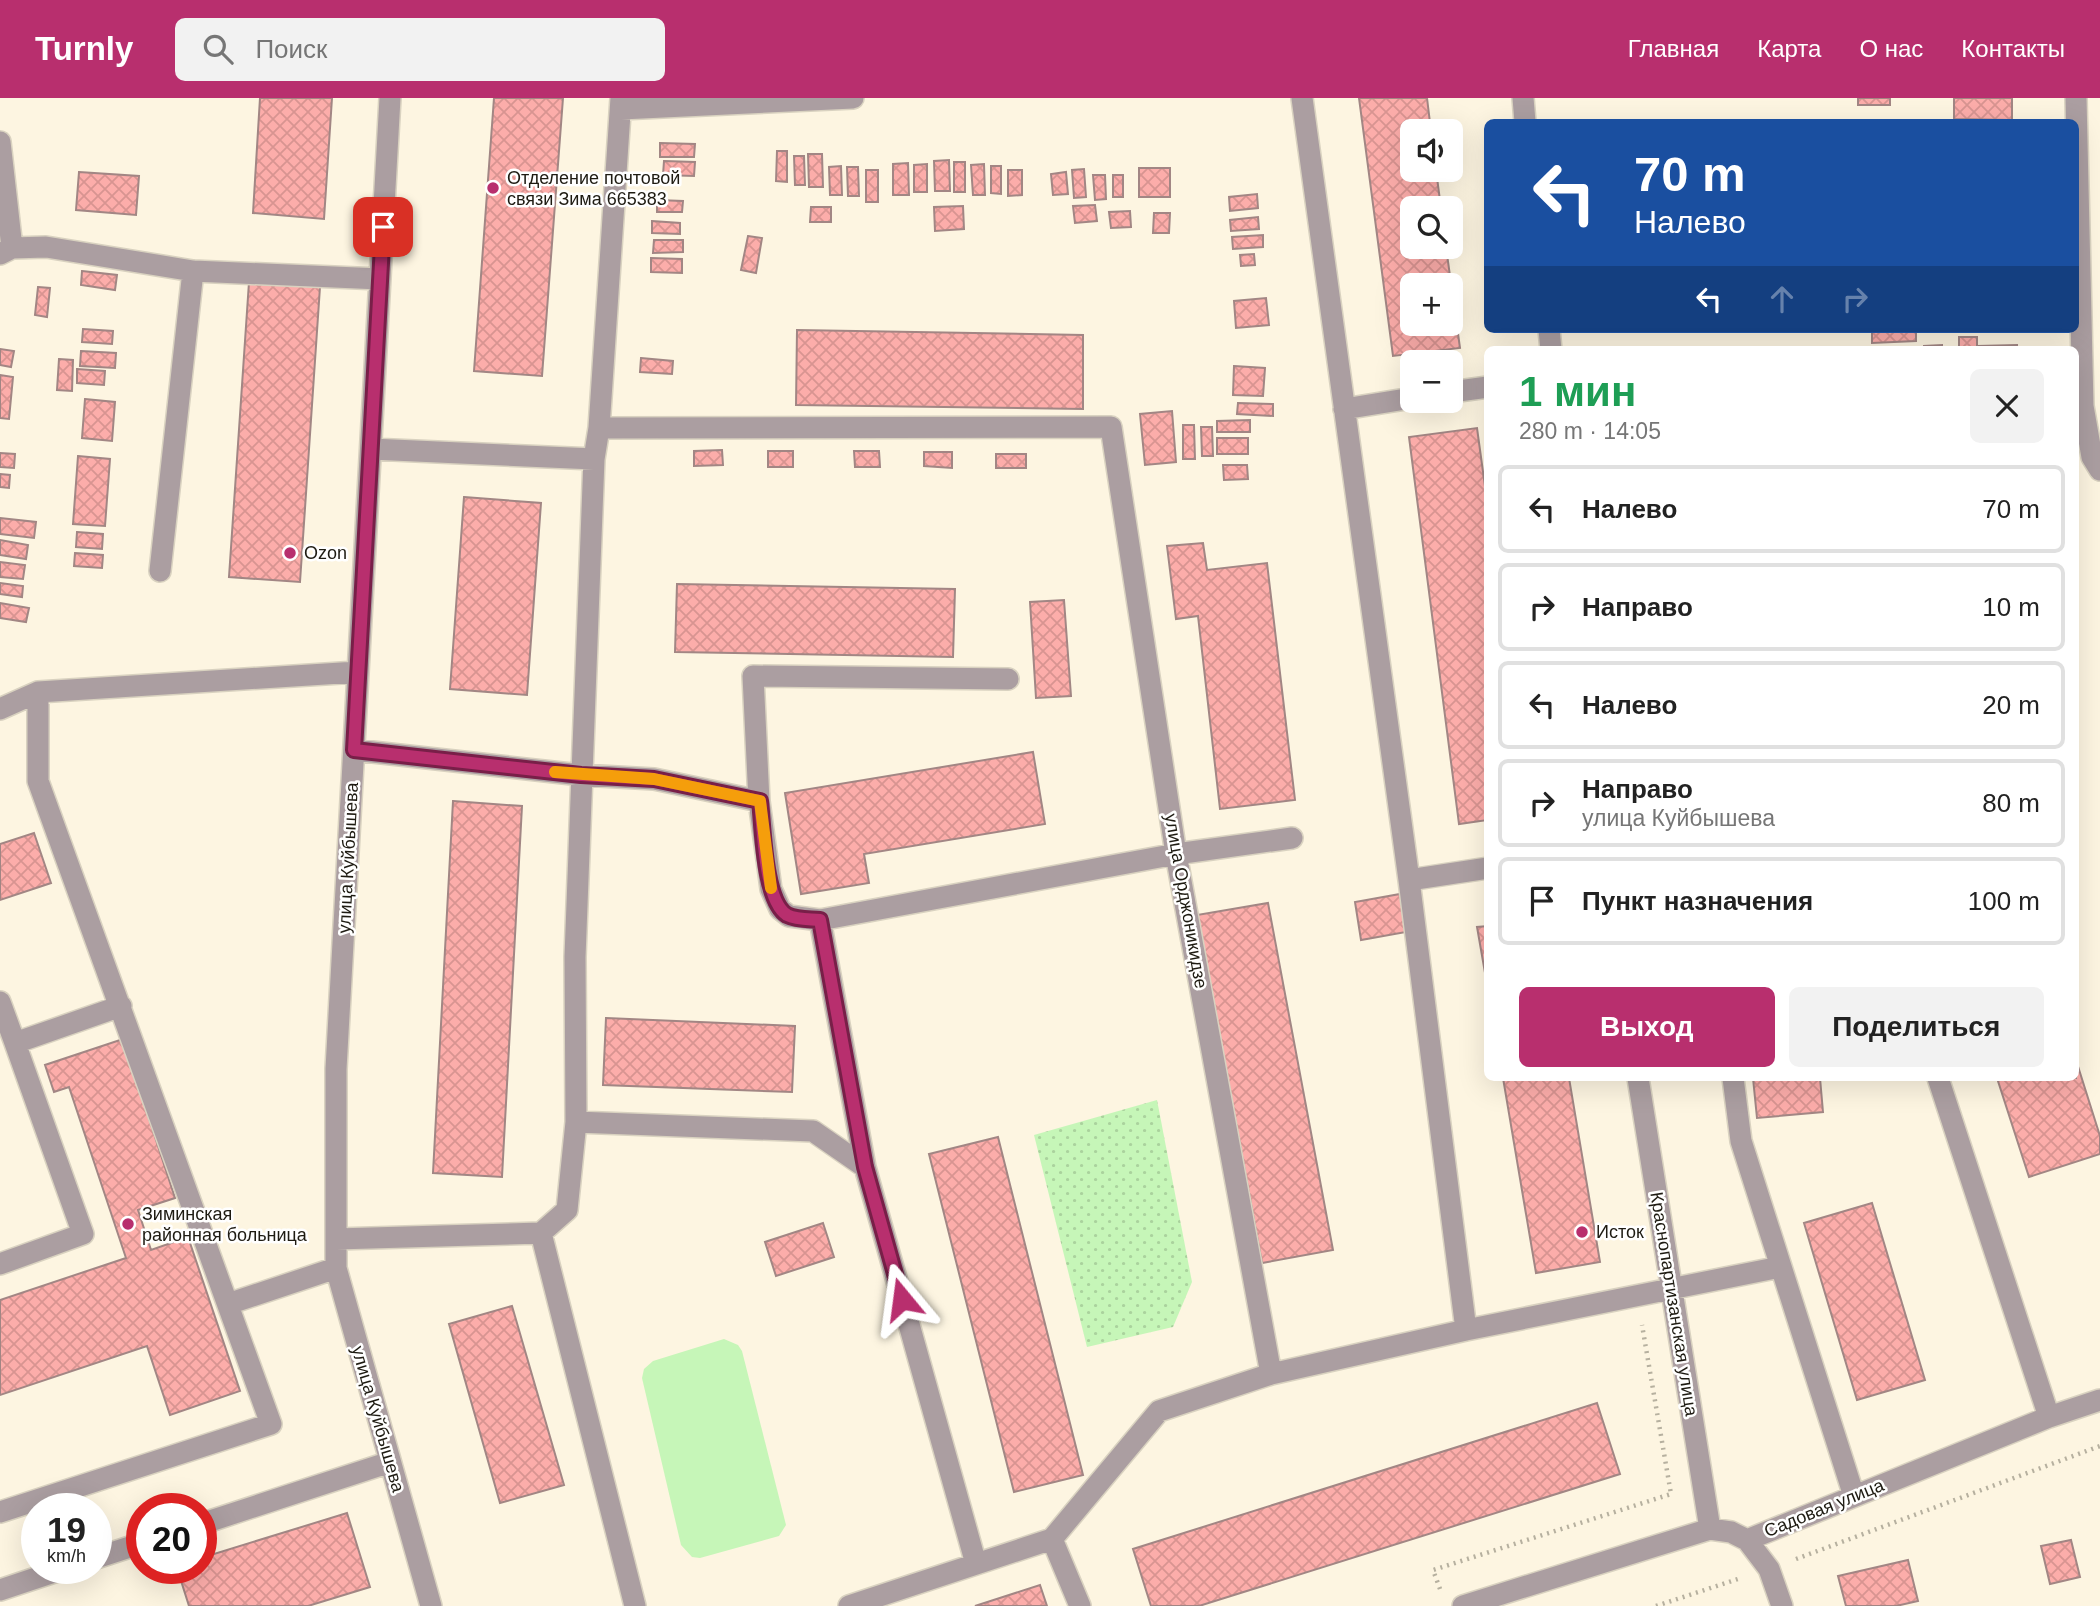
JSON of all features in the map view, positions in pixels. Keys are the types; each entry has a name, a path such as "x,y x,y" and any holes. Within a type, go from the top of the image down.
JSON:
{"street":[{"name":"улица Куйбышева","path":"390,98 336,1069 335,1239 336,1268 430,1606"},
{"path":"335,1239 541,1233 567,1210 576,1122 575,957 594,459 599,428 621,103 853,98"},
{"path":"1301,98 1409,880 1466,1330"},
{"path":"1522,98 1525,119"},
{"path":"2077,98 2077,119"},
{"path":"0,142 6,251 46,247 193,271 380,279"},
{"path":"2079,201 2083,406 2092,457 2100,470"},
{"path":"160,570 193,271"},
{"path":"1463,390 1484,388"},
{"path":"1344,409 1400,400"},
{"name":"улица Орджоникидзе","path":"599,428 1111,427 1176,854 1271,1374"},
{"path":"371,449 594,459"},
{"path":"0,709 38,692 357,672"},
{"path":"1008,679 753,676 760,801 771,889 780,909 789,916 820,920 1176,854 1292,838"},
{"path":"0,1511 271,1424 38,781 38,692"},
{"path":"354,750 581,775 654,779 760,801"},
{"path":"1409,880 1484,869"},
{"path":"820,920 865,1167 976,1564"},
{"path":"0,1002 83,1234 0,1264"},
{"path":"15,1043 121,1006"},
{"name":"Краснопартизанская улица","path":"1638,1081 1710,1529"},
{"path":"1733,1081 1741,1141 1854,1496"},
{"path":"1939,1081 2049,1417"},
{"path":"576,1122 813,1131 865,1167"},
{"path":"541,1233 635,1606"},
{"path":"849,1606 1052,1539 1159,1411 1271,1374 1466,1330 1780,1267"},
{"path":"228,1304 336,1268"},
{"name":"Садовая улица","path":"1710,1529 1731,1532 1747,1539 2049,1417 2100,1400"},
{"path":"217,1519 390,1462"},
{"path":"1463,1606 1710,1529"},
{"path":"1052,1539 1080,1606"},
{"path":"1747,1539 1769,1569 1782,1606"},
{"path":"0,1590 21,1583"}],"path":[{"path":"1442,1594 1433,1570 1671,1494 1637,1296"},
{"path":"1656,1606 1769,1569 2100,1446"}],"green space":[{"path":"1157,1100 1192,1282 1173,1327 1087,1347 1034,1135"},
{"path":"724,1339 738,1345 742,1351 786,1525 779,1536 700,1558 692,1557 681,1545 642,1378 644,1369 653,1361"}],"building":[{"path":"260,98 332,98 324,219 253,213"},
{"path":"494,98 563,98 542,376 474,371"},
{"path":"1359,98 1427,98 1430,119 1400,119 1400,182 1438,182 1439,196 1400,196 1400,259 1448,259 1450,273 1400,273 1400,336 1458,336 1460,348 1400,350 1400,355 1393,356"},
{"path":"1858,98 1890,98 1890,105 1858,105"},
{"path":"1954,98 2012,98 2012,119 1954,119"},
{"path":"660,143 695,144 694,157 660,157"},
{"path":"777,151 787,151 787,182 776,181"},
{"path":"808,154 822,154 823,187 809,187"},
{"path":"794,156 804,156 805,185 795,185"},
{"path":"949,160 950,191 935,191 934,161"},
{"path":"664,161 695,162 694,176 663,175"},
{"path":"954,162 965,162 965,192 954,192"},
{"path":"908,163 909,195 893,195 893,164"},
{"path":"927,164 927,192 914,192 914,165"},
{"path":"984,164 985,195 973,195 971,165"},
{"path":"841,166 842,195 830,195 829,167"},
{"path":"991,166 1001,166 1001,194 991,193"},
{"path":"847,167 858,167 859,196 848,196"},
{"path":"1139,168 1170,168 1170,197 1139,197"},
{"path":"1084,169 1086,197 1074,198 1072,170"},
{"path":"866,170 878,170 878,202 866,202"},
{"path":"1008,170 1022,170 1022,195 1008,196"},
{"path":"79,172 139,176 136,215 76,210"},
{"path":"1066,172 1068,194 1053,195 1051,174"},
{"path":"1093,175 1105,175 1106,199 1095,200"},
{"path":"1113,175 1123,175 1123,197 1113,197"},
{"path":"1257,194 1258,208 1230,211 1229,197"},
{"path":"657,200 683,201 682,212 657,212"},
{"path":"1095,205 1097,221 1075,223 1073,206"},
{"path":"963,206 964,229 935,231 934,207"},
{"path":"811,207 831,207 831,222 810,222"},
{"path":"1130,211 1131,227 1111,228 1109,212"},
{"path":"1154,213 1170,213 1169,233 1153,233"},
{"path":"1258,217 1259,229 1231,231 1230,220"},
{"path":"652,221 680,223 680,234 652,233"},
{"path":"1263,235 1263,247 1233,249 1232,237"},
{"path":"748,236 762,238 756,273 741,270"},
{"path":"654,240 683,240 683,252 653,253"},
{"path":"1254,254 1255,265 1241,266 1240,255"},
{"path":"651,258 682,259 682,273 651,272"},
{"path":"82,271 117,275 115,290 81,285"},
{"path":"249,282 320,287 300,582 229,577"},
{"path":"38,287 50,288 47,317 35,315"},
{"path":"1266,298 1269,325 1236,328 1234,301"},
{"path":"83,329 113,331 112,344 82,342"},
{"path":"797,330 1083,335 1083,409 796,405"},
{"path":"1872,333 1916,333 1916,341 1872,343"},
{"path":"1959,337 1977,337 1977,346 1959,346"},
{"path":"0,349 14,351 11,367 0,365"},
{"path":"81,351 116,353 115,368 80,366"},
{"path":"641,358 673,361 672,374 640,372"},
{"path":"59,359 73,360 72,391 57,390"},
{"path":"1234,366 1265,368 1263,396 1233,395"},
{"path":"77,369 105,371 104,385 77,383"},
{"path":"0,375 13,377 9,419 0,418"},
{"path":"85,399 115,402 112,441 82,438"},
{"path":"1238,403 1273,404 1273,416 1237,414"},
{"path":"1172,411 1176,462 1145,465 1140,414"},
{"path":"1250,420 1250,432 1217,432 1217,421"},
{"path":"1183,425 1194,425 1195,459 1183,459"},
{"path":"1201,427 1212,427 1213,456 1202,456"},
{"path":"1477,428 1484,479 1484,821 1459,824 1409,437"},
{"path":"1217,438 1248,438 1248,454 1217,454"},
{"path":"722,450 723,465 694,466 694,451"},
{"path":"768,451 793,451 793,467 768,467"},
{"path":"854,451 879,451 880,467 855,467"},
{"path":"924,452 952,452 952,468 924,466"},
{"path":"0,453 15,454 14,468 0,467"},
{"path":"996,454 1026,454 1026,468 996,468"},
{"path":"78,456 110,459 105,526 73,524"},
{"path":"1223,465 1247,465 1248,479 1224,480"},
{"path":"0,474 10,475 9,488 0,487"},
{"path":"464,497 541,503 527,695 450,689"},
{"path":"0,518 36,522 34,538 0,534"},
{"path":"77,532 103,534 102,549 76,547"},
{"path":"0,540 28,545 26,559 0,555"},
{"path":"1203,543 1207,570 1267,563 1295,800 1220,809 1198,616 1176,619 1167,546"},
{"path":"75,553 103,555 102,568 74,566"},
{"path":"0,562 25,565 23,579 0,577"},
{"path":"0,583 23,586 22,597 0,594"},
{"path":"677,584 955,589 953,657 675,652"},
{"path":"1064,600 1071,696 1036,698 1030,602"},
{"path":"0,603 29,608 26,622 0,618"},
{"path":"1033,752 1045,824 864,854 869,883 801,894 785,793"},
{"path":"453,801 522,806 502,1177 433,1173"},
{"path":"34,833 51,883 0,900 0,844"},
{"path":"1400,894 1406,932 1361,940 1355,902"},
{"path":"1268,903 1333,1250 1262,1263 1197,915"},
{"path":"1484,926 1484,967 1477,927"},
{"path":"606,1018 795,1026 792,1092 603,1085"},
{"name":"Зиминская районная больница","path":"123,1039 175,1198 138,1210 151,1250 188,1237 240,1391 170,1415 147,1346 0,1395 0,1300 126,1258 69,1087 54,1092 45,1065"},
{"path":"2079,1070 2100,1136 2100,1154 2029,1177 1998,1081 2079,1081"},
{"path":"1504,1081 1570,1081 1600,1262 1536,1273"},
{"path":"1753,1081 1820,1081 1823,1112 1757,1118"},
{"path":"998,1137 1083,1475 1014,1492 929,1154"},
{"path":"1872,1203 1925,1380 1857,1400 1804,1223"},
{"path":"823,1223 834,1257 776,1276 765,1242"},
{"path":"512,1306 564,1485 500,1503 449,1324"},
{"path":"1597,1403 1620,1474 1199,1606 1151,1606 1133,1549"},
{"path":"347,1513 370,1587 308,1606 189,1606 182,1584 217,1584 217,1553"},
{"path":"2071,1540 2080,1577 2050,1584 2041,1546"},
{"path":"1908,1560 1918,1601 1896,1606 1846,1606 1838,1576"},
{"path":"1040,1585 1047,1606 975,1606"}],"slow traffic":[{"path":"555,772 654,779 760,801 771,888"}],"place":[{"name":"Отделение почтовой связи Зима 665383","path":"493,188"},
{"name":"Ozon","path":"290,553"},
{"name":"Зиминская районная больница","path":"128,1224"},
{"name":"Исток","path":"1582,1232"}],"route":[{"path":"383,227 354,750 581,775 654,779 760,801 771,889 780,909 789,916 820,920 865,1167 902,1299"}]}
